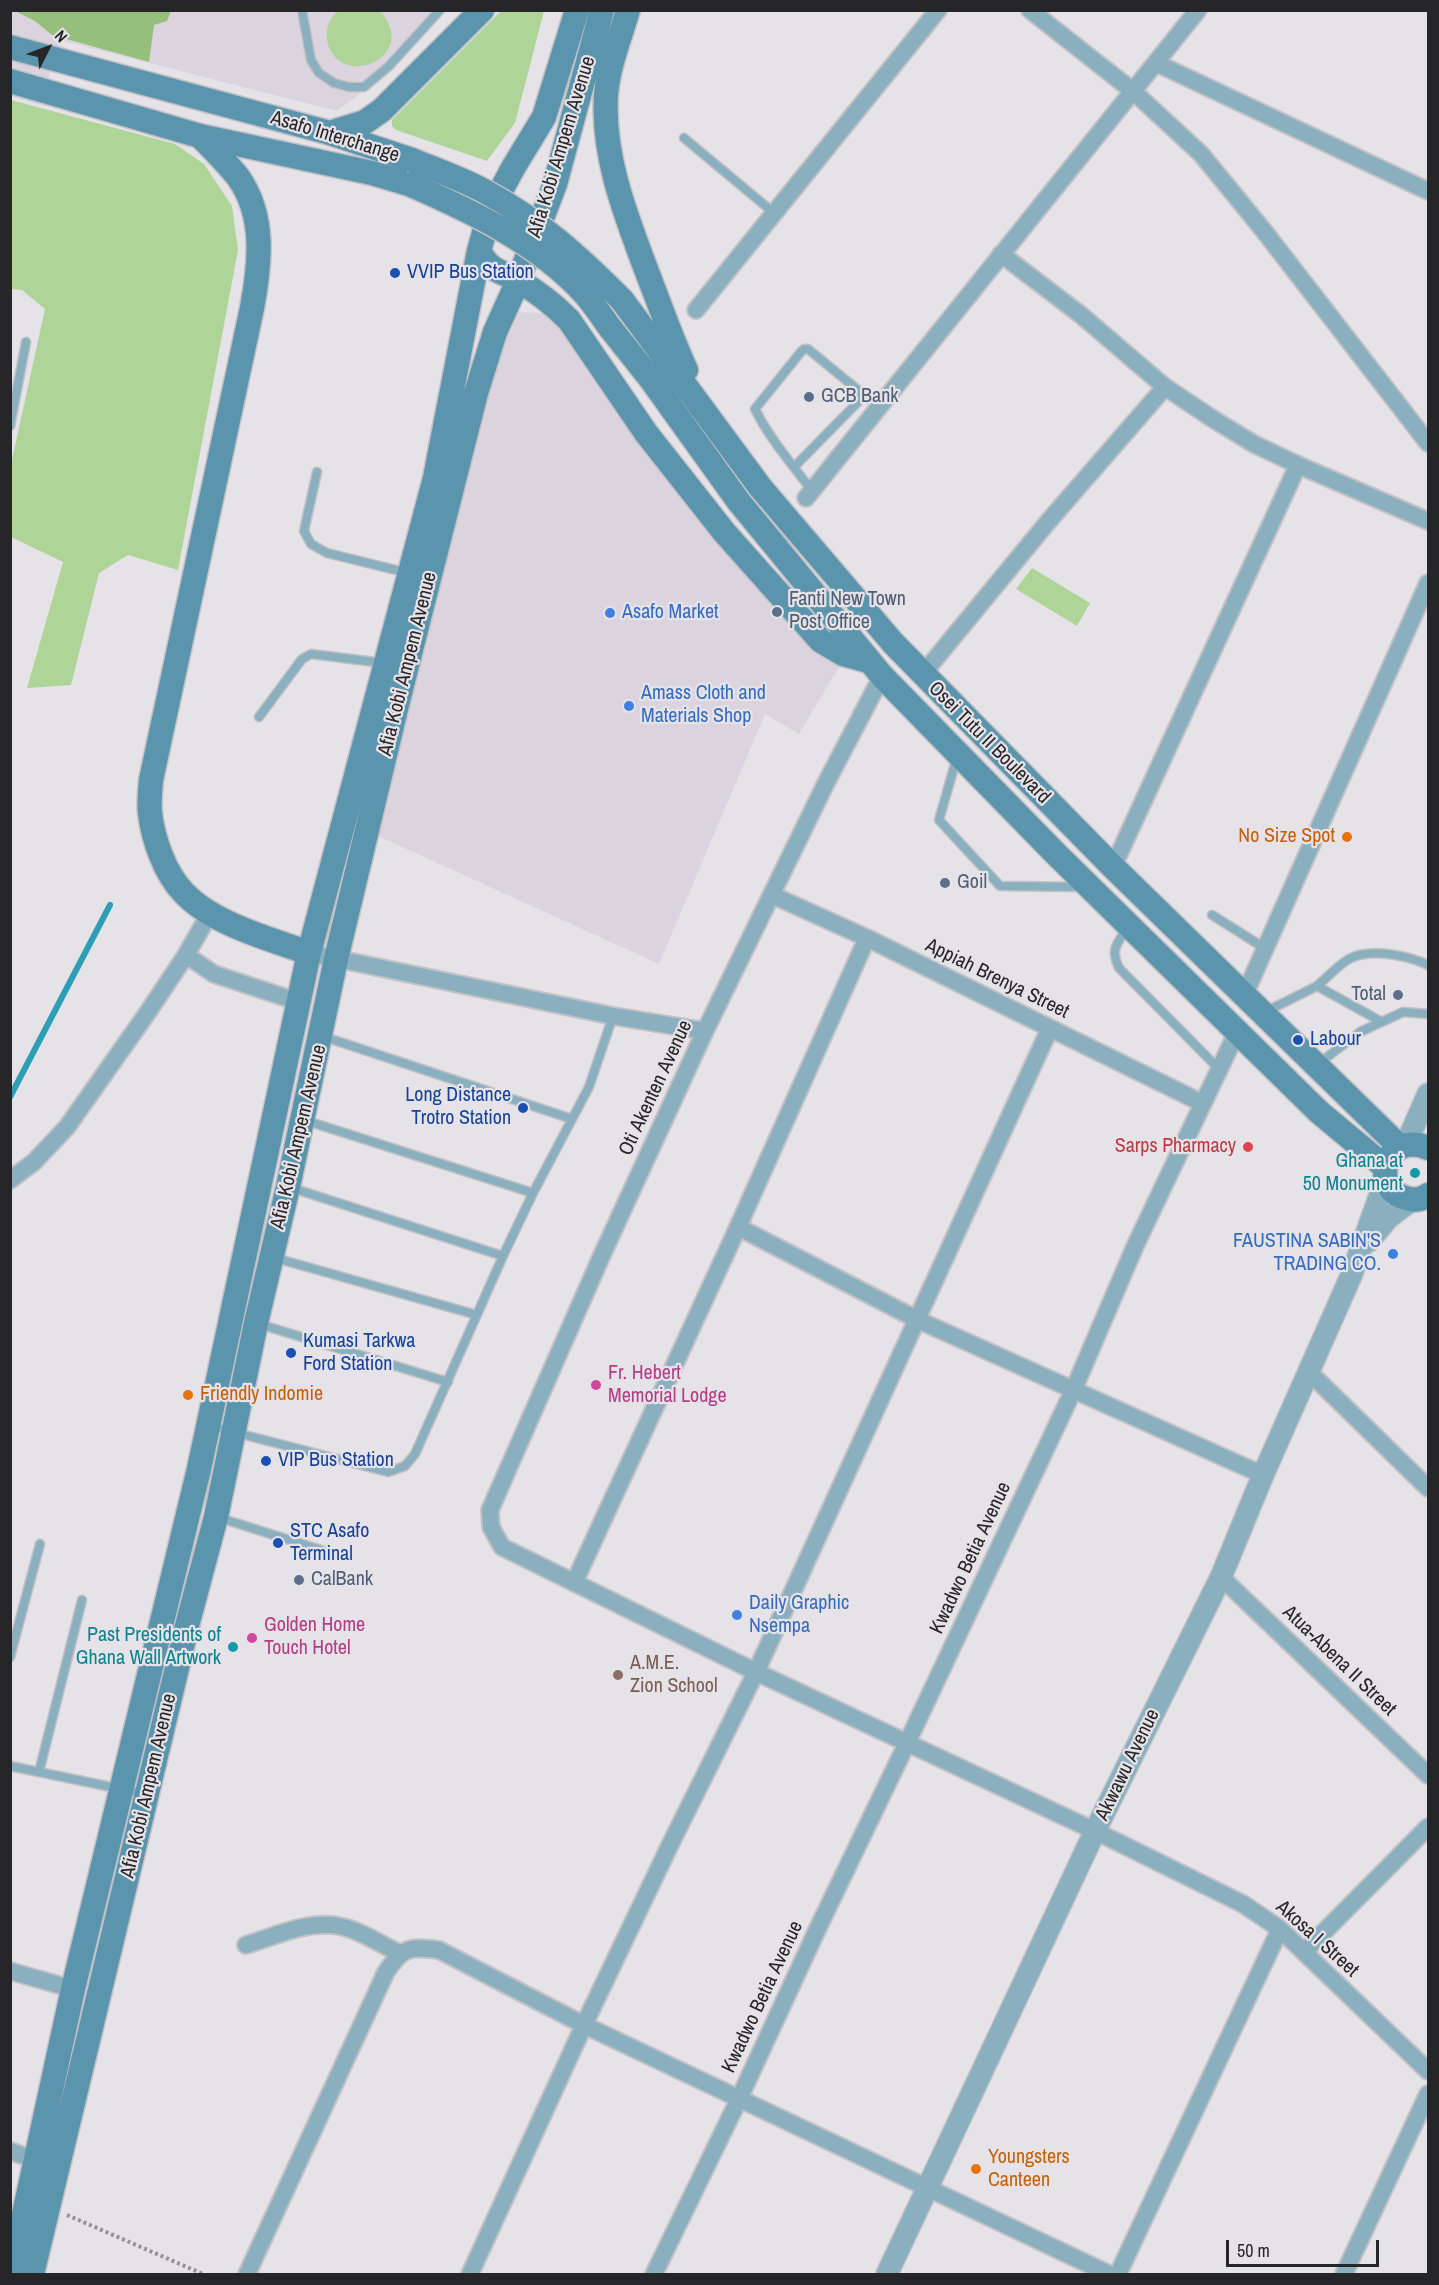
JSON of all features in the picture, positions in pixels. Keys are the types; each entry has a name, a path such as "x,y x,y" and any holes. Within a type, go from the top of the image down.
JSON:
{"main road":[{"path":"330,133 365,122 382,111 482,10"},
{"name":"Afia Kobi Ampem Avenue","path":"32,2274 48,2206 79,2003 121,1790 208,1425 309,953 435,478 479,251 490,212 544,117 577,10"},
{"name":"Afia Kobi Ampem Avenue","path":"10,2268 15,2235 79,2003 146,1794 216,1517 336,959 476,393 495,332 555,184 602,10"},
{"path":"628,10 609,74 606,95 607,121 619,193 672,340 704,410"},
{"name":"Asafo Interchange","path":"15,46 127,79 330,133 412,160 483,190 534,221 578,255 622,300"},
{"name":"Asafo Interchange","path":"10,81 200,136 372,173 409,184 485,220 549,260 584,293 611,329"},
{"path":"200,136 239,178 252,206 258,232 260,264 151,780 150,812 157,842 168,870 184,894 210,912 243,930 309,953"},
{"path":"479,251 485,263 495,271 518,280 555,306 569,320 646,433 681,478 724,532 821,641 875,668"},
{"name":"Osei Tutu II Boulevard","path":"622,300 760,487 922,675 1262,1014 1316,1066 1411,1146"},
{"name":"Osei Tutu II Boulevard","path":"611,329 650,378 739,502 875,668 1237,1032 1318,1112 1385,1173 1391,1189 1400,1197 1423,1199"},
{"path":"1385,1173 1390,1155 1411,1146"}],"street":[{"path":"696,310 938,10"},
{"path":"1030,10 1134,92 1208,163 1264,231 1428,443"},
{"path":"809,494 1198,10"},
{"path":"1156,63 1428,191"},
{"path":"1001,254 1081,315 1165,387 1254,444 1428,521"},
{"path":"922,675 1047,523 1165,387"},
{"path":"1113,867 1298,465"},
{"path":"1244,996 1428,583"},
{"name":"Oti Akenten Avenue","path":"491,1527 490,1510 602,1255 705,1031 826,783 875,668"},
{"name":"Appiah Brenya Street","path":"772,895 867,938 1202,1103"},
{"path":"10,1180 34,1162 67,1127 186,955 210,912"},
{"path":"574,1583 738,1227 867,938"},
{"path":"309,953 613,1016 705,1031"},
{"path":"186,955 214,974 299,1002"},
{"path":"470,2274 584,2025 756,1672 1050,1028"},
{"name":"Kwadwo Betia Avenue","path":"654,2274 1073,1391 1136,1244 1237,1032"},
{"path":"1411,1146 1428,1094"},
{"name":"Akwawu Avenue","path":"887,2274 1095,1831 1221,1577 1361,1251 1385,1173"},
{"name":"Akwawu Avenue","path":"1361,1251 1388,1218 1423,1199"},
{"path":"738,1227 918,1320 1263,1475"},
{"path":"1308,1371 1428,1488"},
{"name":"Akosa I Street","path":"491,1527 502,1546 574,1583 1243,1904 1280,1929 1428,2072"},
{"name":"Atua-Abena II Street","path":"1221,1577 1428,1775"},
{"path":"1304,1952 1428,1827"},
{"path":"246,1945 312,1925 338,1926 399,1953"},
{"path":"1118,2274 1280,1929"},
{"path":"247,2274 386,1972 399,1953 419,1947 439,1950 584,2025 1109,2274"},
{"path":"10,1971 79,2003"},
{"path":"1344,2274 1428,2094"},
{"path":"10,2151 36,2160"}],"lane":[{"path":"303,12 311,60 319,73 334,83 348,87 364,87 389,66 440,10"},
{"path":"684,138 774,213"},
{"path":"10,426 26,342"},
{"path":"794,467 858,401 858,390 808,350 800,353 755,409 760,420 794,467 809,494"},
{"path":"317,472 304,531 311,544 327,553 411,573"},
{"path":"259,717 302,659 311,654 387,664"},
{"path":"958,754 939,820 1000,886 1091,887"},
{"path":"1212,915 1266,949"},
{"path":"1129,925 1114,949 1114,957 1119,968 1218,1068"},
{"path":"1262,1014 1317,986 1350,958 1370,954 1400,955 1428,965"},
{"path":"1317,986 1382,1022"},
{"path":"1316,1066 1360,1032 1403,1012 1428,1014"},
{"path":"208,1425 388,1472 405,1466 415,1454 533,1193 589,1087 613,1016"},
{"path":"321,1036 572,1119"},
{"path":"303,1119 533,1193"},
{"path":"288,1187 503,1256"},
{"path":"272,1257 477,1315"},
{"path":"256,1323 448,1382"},
{"path":"216,1517 340,1556"},
{"path":"10,1657 40,1544"},
{"path":"39,1772 82,1600"},
{"path":"10,1766 146,1794"}],"path":[{"path":"48,2206 203,2274"}],"shaded area":[{"path":"10,11 435,11 385,75 337,111 63,41 38,104 11,96"},
{"name":"Asafo Market","path":"509,312 552,313 840,665 799,734 765,714 659,964 376,835"}],"green space":[{"path":"15,11 171,11 167,21 154,25 149,62 52,35 35,21"},
{"path":"338,11 380,11 390,28 391,43 384,55 373,63 359,66 345,64 334,56 327,40 327,28 330,20"},
{"path":"501,11 544,11 515,123 487,161 396,130 392,126 392,120"},
{"path":"11,100 175,144 204,164 232,206 238,250 178,570 128,555 99,573 71,685 27,688 63,562 11,537 11,464 45,309 22,290 11,289"},
{"path":"1032,568 1090,603 1077,626 1016,589"}],"waterway":[{"path":"10,1097 110,905"}],"place":[{"name":"VVIP Bus Station","path":"395,273"},
{"name":"GCB Bank","path":"809,397"},
{"name":"Fanti New Town Post Office","path":"777,612"},
{"name":"Asafo Market","path":"610,613"},
{"name":"Amass Cloth and Materials Shop","path":"629,706"},
{"name":"No Size Spot","path":"1347,837"},
{"name":"Goil","path":"945,883"},
{"name":"Total","path":"1398,995"},
{"name":"Labour","path":"1298,1040"},
{"name":"Long Distance Trotro Station","path":"523,1108"},
{"name":"Sarps Pharmacy","path":"1248,1147"},
{"name":"Ghana at 50 Monument","path":"1415,1173"},
{"name":"FAUSTINA SABIN'S TRADING CO.","path":"1393,1254"},
{"name":"Kumasi Tarkwa Ford Station","path":"291,1353"},
{"name":"Fr. Hebert Memorial Lodge","path":"596,1385"},
{"name":"Friendly Indomie","path":"188,1395"},
{"name":"VIP Bus Station","path":"266,1461"},
{"name":"STC Asafo Terminal","path":"278,1543"},
{"name":"CalBank","path":"299,1580"},
{"name":"Daily Graphic Nsempa","path":"737,1615"},
{"name":"Golden Home Touch Hotel","path":"252,1638"},
{"name":"Past Presidents of Ghana Wall Artwork","path":"233,1647"},
{"name":"A.M.E. Zion School","path":"618,1675"},
{"name":"Youngsters Canteen","path":"976,2169"}]}
